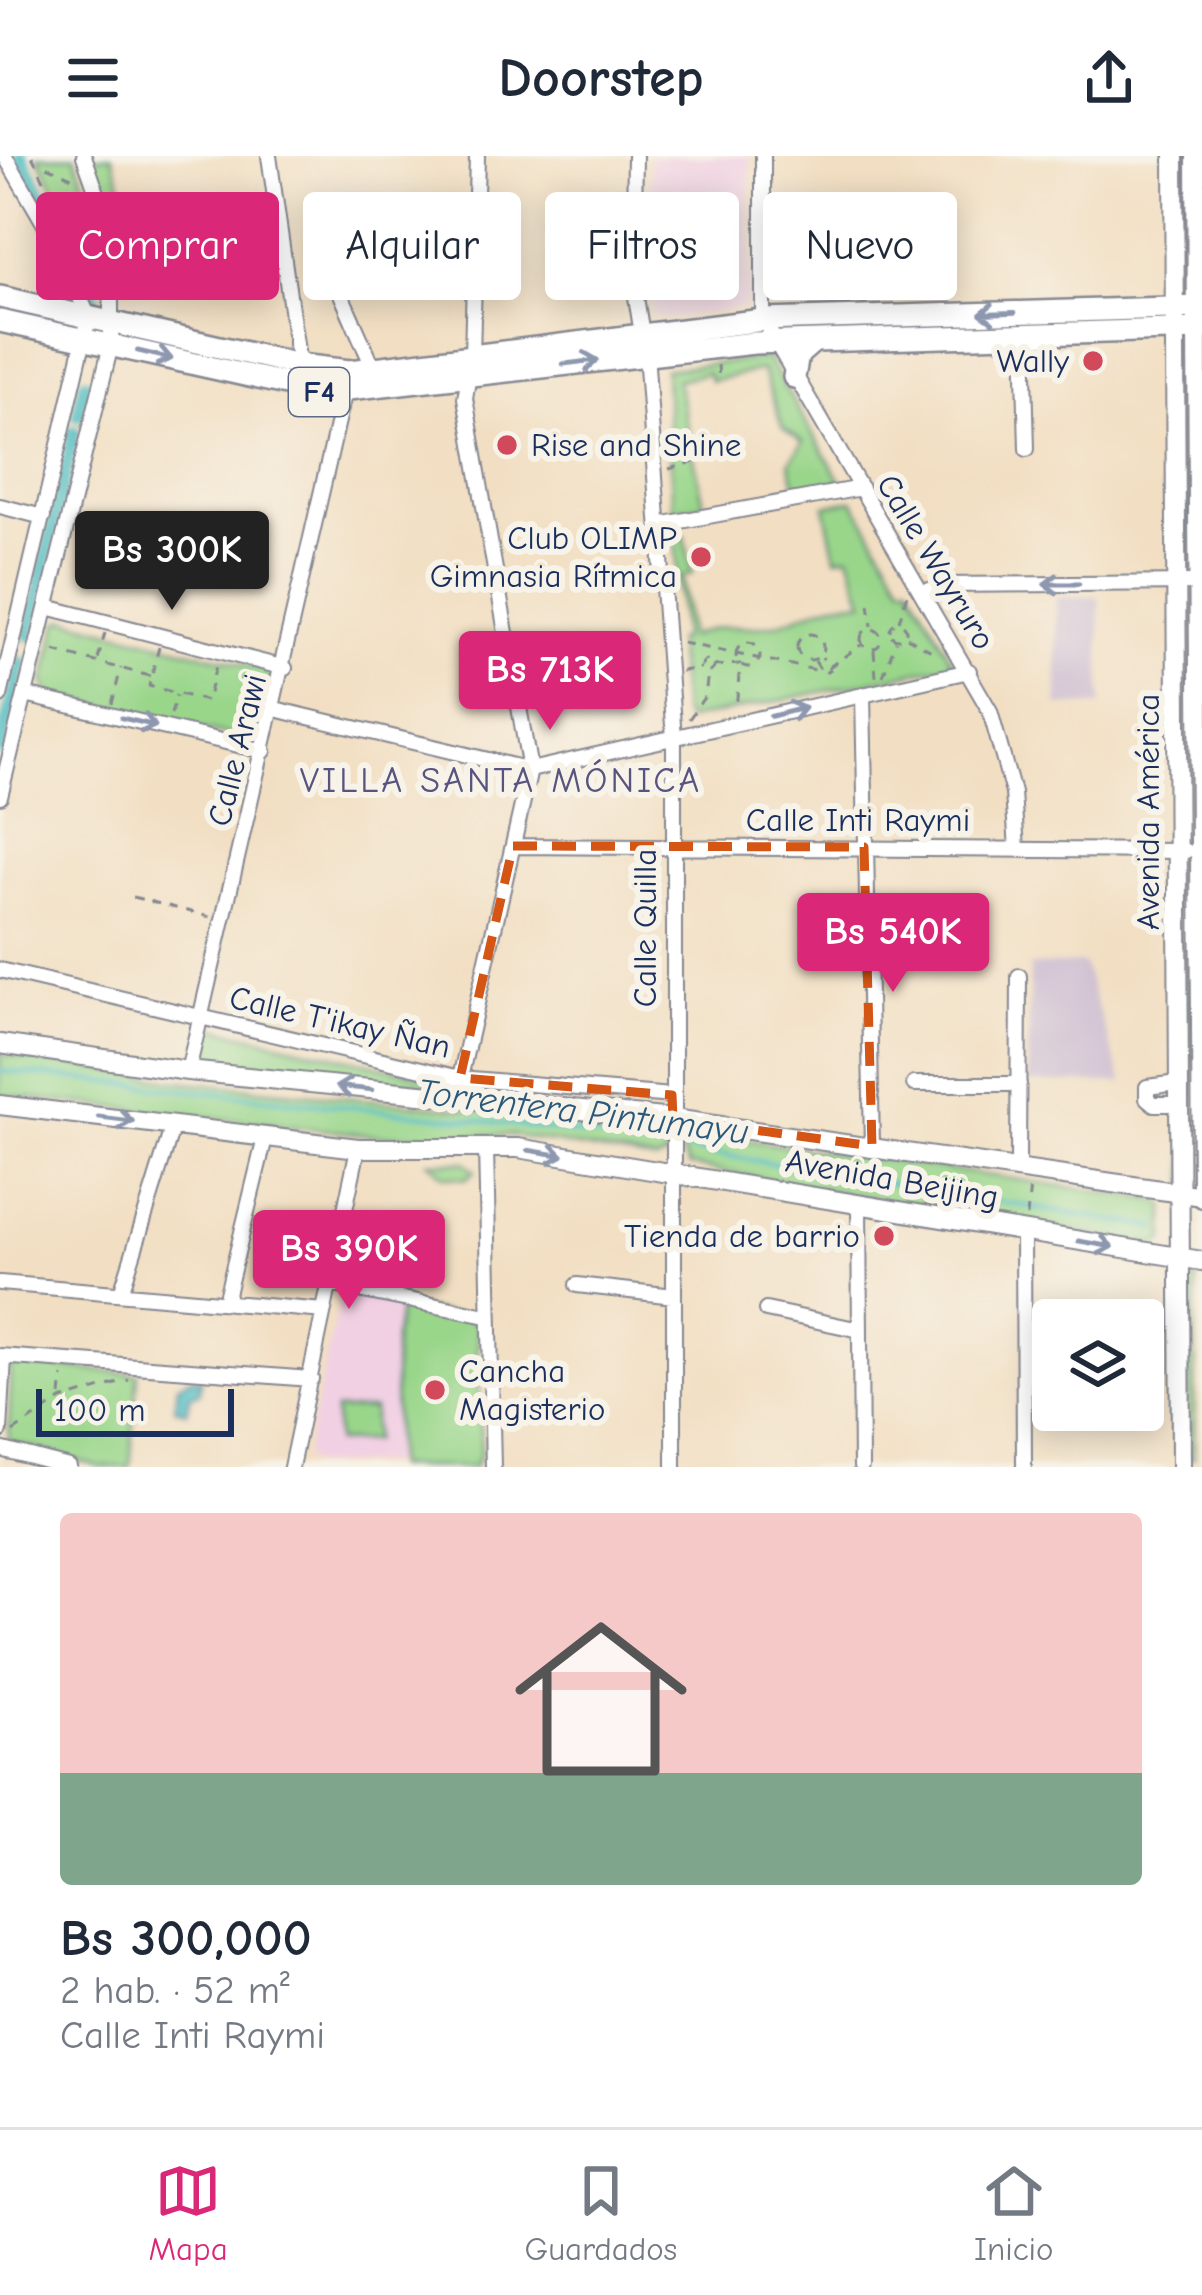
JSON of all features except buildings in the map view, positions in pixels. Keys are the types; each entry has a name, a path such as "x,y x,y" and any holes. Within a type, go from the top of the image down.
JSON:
{"highway":[{"name":"F4","path":"0,297 87,328 110,345 347,381 640,345 763,320 1191,319"},
{"name":"F4","path":"640,345 1024,335 1191,319"},
{"name":"F4","path":"0,321 87,328 113,322 297,376"},
{"path":"794,377 798,356 813,342"},
{"name":"F4","path":"347,381 374,369 470,367"}],"main road":[{"name":"Avenida América","path":"1174,156 1191,319"},
{"name":"Avenida América","path":"1196,156 1191,319 1193,583 1200,730 1202,1197"},
{"name":"Avenida América","path":"1181,1467 1177,730 1193,583"},
{"name":"Avenida Beijing","path":"0,1044 188,1071 673,1119 874,1155 1202,1197"},
{"name":"Avenida Beijing","path":"0,1106 358,1148 673,1156 1023,1232 1202,1261"}],"street":[{"path":"0,696 6,645 43,517 87,328 48,230 5,156"},
{"path":"0,796 110,345 111,232 84,156"},
{"path":"269,156 297,376"},
{"path":"460,1078 530,770 465,398 477,156"},
{"name":"Calle Quilla","path":"635,156 640,345 674,739 674,1467"},
{"path":"763,156 763,320"},
{"path":"344,300 374,369"},
{"name":"Calle Wayruro","path":"763,320 916,591 969,671 1006,760 1017,849"},
{"path":"1024,335 1027,449"},
{"path":"78,369 103,376"},
{"name":"Calle Arawi","path":"188,1071 285,668 347,381"},
{"path":"65,421 91,427"},
{"path":"659,525 861,488"},
{"path":"0,506 43,517"},
{"path":"916,591 941,585 1193,583"},
{"path":"47,607 285,668"},
{"path":"6,645 36,652"},
{"path":"275,709 530,770 969,671"},
{"path":"863,694 874,1155"},
{"path":"26,695 264,751"},
{"path":"1177,730 1200,730"},
{"name":"Calle Inti Raymi","path":"513,846 1200,851"},
{"name":"Calle T'ikay Ñan","path":"0,970 460,1078 672,1096"},
{"path":"1019,976 1024,1175"},
{"path":"1178,1083 1147,1087 1154,1104 1178,1104"},
{"path":"914,1084 1019,1084"},
{"path":"121,1293 173,1125"},
{"path":"225,1302 265,1138"},
{"path":"291,1467 358,1148"},
{"path":"486,1148 493,1467"},
{"path":"861,1467 865,1196"},
{"path":"1023,1232 1024,1467"},
{"path":"0,1282 324,1311"},
{"path":"329,1284 487,1316"},
{"path":"577,1285 674,1296"},
{"path":"766,1310 860,1330"},
{"path":"69,1467 3,1438 2,1356 137,1372 310,1379"}],"path":[{"path":"32,156 113,322"},
{"path":"46,166 83,183"},
{"path":"717,357 719,379"},
{"path":"667,470 694,462"},
{"path":"881,636 891,634 899,622 900,605 916,591"},
{"path":"869,604 872,628 881,636"},
{"path":"899,622 906,626 905,636"},
{"path":"863,644 863,632 872,628"},
{"path":"98,662 105,632"},
{"path":"891,634 896,639"},
{"path":"881,636 874,649 878,679 892,661 896,639"},
{"path":"896,639 905,636 935,653"},
{"path":"825,670 814,659 799,654 801,637 820,638 832,689"},
{"path":"679,642 825,670 863,644"},
{"path":"736,654 742,645 752,644 759,658"},
{"path":"863,644 874,649"},
{"path":"159,645 149,686 176,693 207,701 217,660"},
{"path":"933,663 943,646"},
{"path":"54,651 152,676"},
{"path":"735,711 740,664 736,654"},
{"path":"814,659 821,655"},
{"path":"689,719 705,696 708,673 715,666 751,667 759,658"},
{"path":"702,668 707,660 715,666"},
{"path":"112,706 122,668"},
{"path":"681,670 702,668 708,673"},
{"path":"170,720 176,693"},
{"path":"134,897 223,920"},
{"path":"865,1196 874,1174 874,1155"},
{"path":"1024,1175 1027,1209"},
{"path":"61,1400 64,1368"},
{"path":"3,1438 61,1400 137,1372"}],"highlighted area":[{"path":"513,846 864,847 872,1146 673,1119 672,1095 460,1078"}],"shaded area":[{"path":"650,156 750,156 751,297 743,308 663,319 652,313 651,300 739,300 739,192 650,192"},
{"path":"1056,597 1099,597 1102,705 1058,706"},
{"path":"1083,963 1123,1083 1028,1083 1030,966"},
{"path":"341,1293 401,1304 394,1339 395,1463 313,1465 304,1457"}],"green space":[{"path":"38,156 75,156 88,192 56,192"},
{"path":"90,156 112,156 124,192 106,192"},
{"path":"1182,156 1187,156 1188,292 1183,297"},
{"path":"1183,341 1189,341 1190,567 1184,567"},
{"path":"767,358 841,481 796,489 790,462 803,442 783,428 762,370 710,381 708,373 677,380 704,504 673,510 665,369"},
{"path":"853,500 903,585 909,583 954,664 687,720 682,713 676,640 682,638 675,535 684,535 692,574 682,577 689,637 715,629 770,625 829,604 864,601 849,555 836,557 825,506"},
{"path":"65,619 267,670 273,684 261,733 249,740 50,694 44,683 58,623"},
{"path":"1186,869 1192,869 1192,1181 1186,1181"},
{"path":"216,1028 451,1082 661,1105 206,1064 199,1052 204,1034"},
{"path":"0,1054 177,1081 663,1128 669,1136 667,1156 657,1161 511,1135 382,1136 0,1095"},
{"path":"693,1132 1157,1200 1165,1206 1165,1240 1156,1246 689,1166 681,1152"},
{"path":"429,1162 465,1162 475,1171 466,1179 444,1176"},
{"path":"1187,1271 1196,1272 1194,1458 1189,1458"},
{"name":"Cancha Magisterio","path":"401,1304 477,1320 481,1451 474,1467 395,1467 394,1339"},
{"path":"15,1364 138,1374 130,1467 100,1467 9,1441 10,1370"},
{"path":"373,1409 373,1441 336,1442 335,1410"}],"water":[{"path":"201,1378 200,1392 191,1395 187,1411 174,1408 178,1385"}],"waterway":[{"path":"21,156 86,277 96,307"},
{"path":"78,415 85,383"},
{"path":"29,635 74,432"},
{"path":"0,750 22,663"},
{"name":"Torrentera Pintumayu","path":"0,1071 469,1119 668,1146"},
{"name":"Torrentera Pintumayu","path":"679,1148 1157,1228"}],"place":[{"name":"Wally","path":"1093,361"},
{"name":"Rise and Shine","path":"507,445"},
{"name":"Club OLIMP Gimnasia Rítmica","path":"701,557"},
{"name":"Tienda de barrio","path":"884,1236"},
{"name":"Cancha Magisterio","path":"435,1390"}],"district":[{"name":"VILLA SANTA MÓNICA","path":"501,780"}]}
